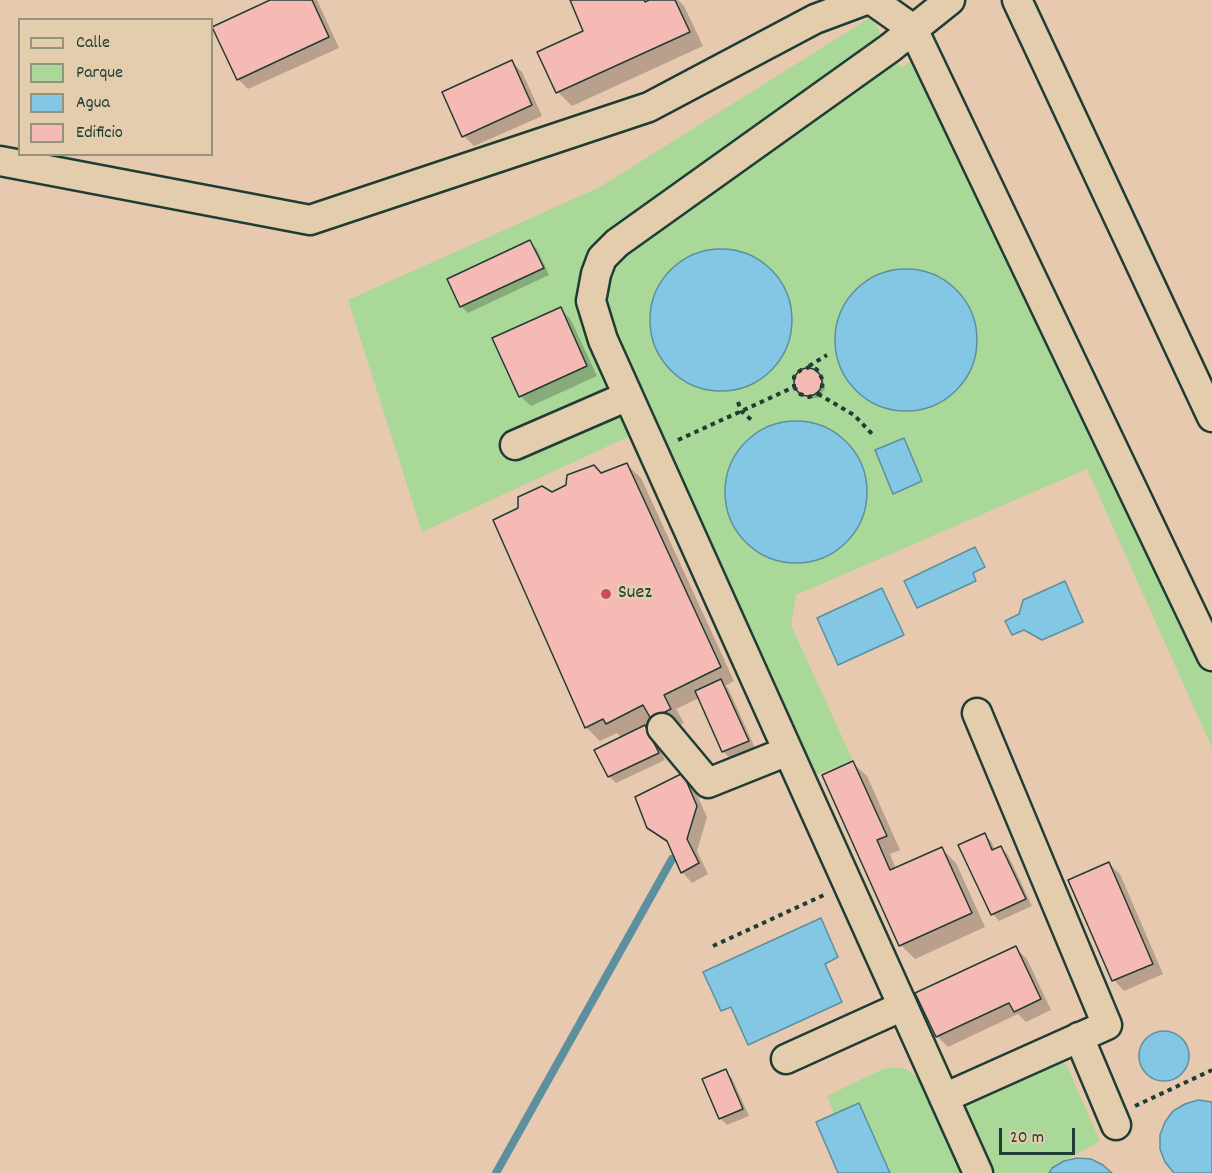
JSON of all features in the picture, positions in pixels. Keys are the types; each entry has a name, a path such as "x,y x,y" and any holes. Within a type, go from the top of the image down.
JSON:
{"street":[{"path":"0,160 310,220 649,107 815,19 866,0"},
{"path":"872,0 913,29 1212,656"},
{"path":"950,0 890,48 617,243 602,258 596,274 591,301 603,340 978,1173"},
{"path":"1017,0 1212,417"},
{"path":"515,445 628,396"},
{"path":"944,1098 1107,1025 976,713"},
{"path":"662,728 708,783 788,751"},
{"path":"786,1059 903,1006"},
{"path":"1079,1037 1114,1120"}],"path":[{"path":"805,368 816,369 823,381 818,394 809,397 800,394 794,387 797,373 805,368 827,355"},
{"path":"653,452 794,387"},
{"path":"818,394 854,415 873,435"},
{"path":"738,402 741,411 754,422"},
{"path":"713,946 848,884"},
{"path":"1114,1120 1212,1070"}],"green space":[{"path":"871,17 901,68 924,52 1212,658 1212,748 1087,469 796,595 791,625 853,761 801,780 643,430 422,532 348,300 600,187"},
{"path":"1058,1061 1067,1066 1100,1141 1052,1168 1049,1173 988,1173 964,1109 974,1097"},
{"path":"895,1067 909,1071 917,1077 961,1173 890,1173 859,1103 834,1114 827,1096 883,1069"}],"water":[{"path":"721,249 735,250 748,255 771,270 786,293 791,306 791,334 786,347 771,370 748,385 735,390 721,391 707,390 694,385 671,370 656,347 651,334 650,320 651,306 656,293 671,270 694,255 707,250"},
{"path":"906,269 933,275 956,290 971,313 977,340 971,367 956,390 933,405 906,411 879,405 856,390 841,367 835,340 841,313 856,290 879,275"},
{"path":"796,421 823,427 846,442 861,465 867,492 861,519 846,542 823,557 796,563 769,557 746,542 731,519 725,492 731,465 746,442 769,427"},
{"path":"904,438 922,481 893,494 875,450"},
{"path":"975,547 985,567 973,573 976,581 917,608 904,581"},
{"path":"1065,581 1083,622 1042,640 1024,630 1012,635 1005,621 1019,614 1023,600"},
{"path":"882,588 904,635 838,665 817,618"},
{"path":"821,918 838,957 825,964 842,1002 748,1045 731,1007 721,1011 703,972"},
{"path":"1159,1031 1169,1031 1182,1038 1189,1051 1189,1061 1182,1074 1169,1081 1159,1081 1150,1077 1143,1070 1139,1061 1139,1051 1143,1042 1150,1035"},
{"path":"1198,1100 1212,1102 1212,1173 1174,1173 1165,1162 1160,1149 1160,1135 1173,1111"},
{"path":"859,1103 890,1173 838,1173 816,1122"},
{"path":"1077,1158 1091,1159 1112,1173 1049,1173 1052,1168 1064,1161"}],"building":[{"path":"270,0 312,0 329,37 237,80 213,27"},
{"path":"570,0 644,0 645,2 675,0 690,32 556,93 537,52 583,31"},
{"path":"512,60 532,105 462,137 442,92"},
{"path":"530,240 544,268 460,307 447,279"},
{"path":"561,307 587,366 519,397 492,338"},
{"path":"808,368 818,372 822,382 818,392 808,396 798,392 794,382 798,372"},
{"name":"Suez","path":"627,463 721,667 664,695 671,709 651,719 643,705 606,724 603,719 585,728 493,520 518,508 518,497 542,486 552,492 566,485 567,475 594,465 601,473"},
{"path":"721,679 749,741 722,752 695,691"},
{"path":"645,725 659,753 608,777 594,750"},
{"path":"853,761 887,836 877,840 890,870 942,847 972,913 899,946 822,775"},
{"path":"683,773 697,806 687,839 699,863 681,873 667,841 647,828 635,797"},
{"path":"985,833 992,850 1001,846 1026,899 991,915 958,845"},
{"path":"1109,862 1153,964 1112,981 1068,880"},
{"path":"1016,946 1041,999 1014,1012 1009,1003 936,1037 915,993"},
{"path":"726,1069 743,1109 719,1119 702,1079"}],"waterway":[{"path":"496,1173 672,859"}],"place":[{"name":"Suez","path":"606,594"}]}
